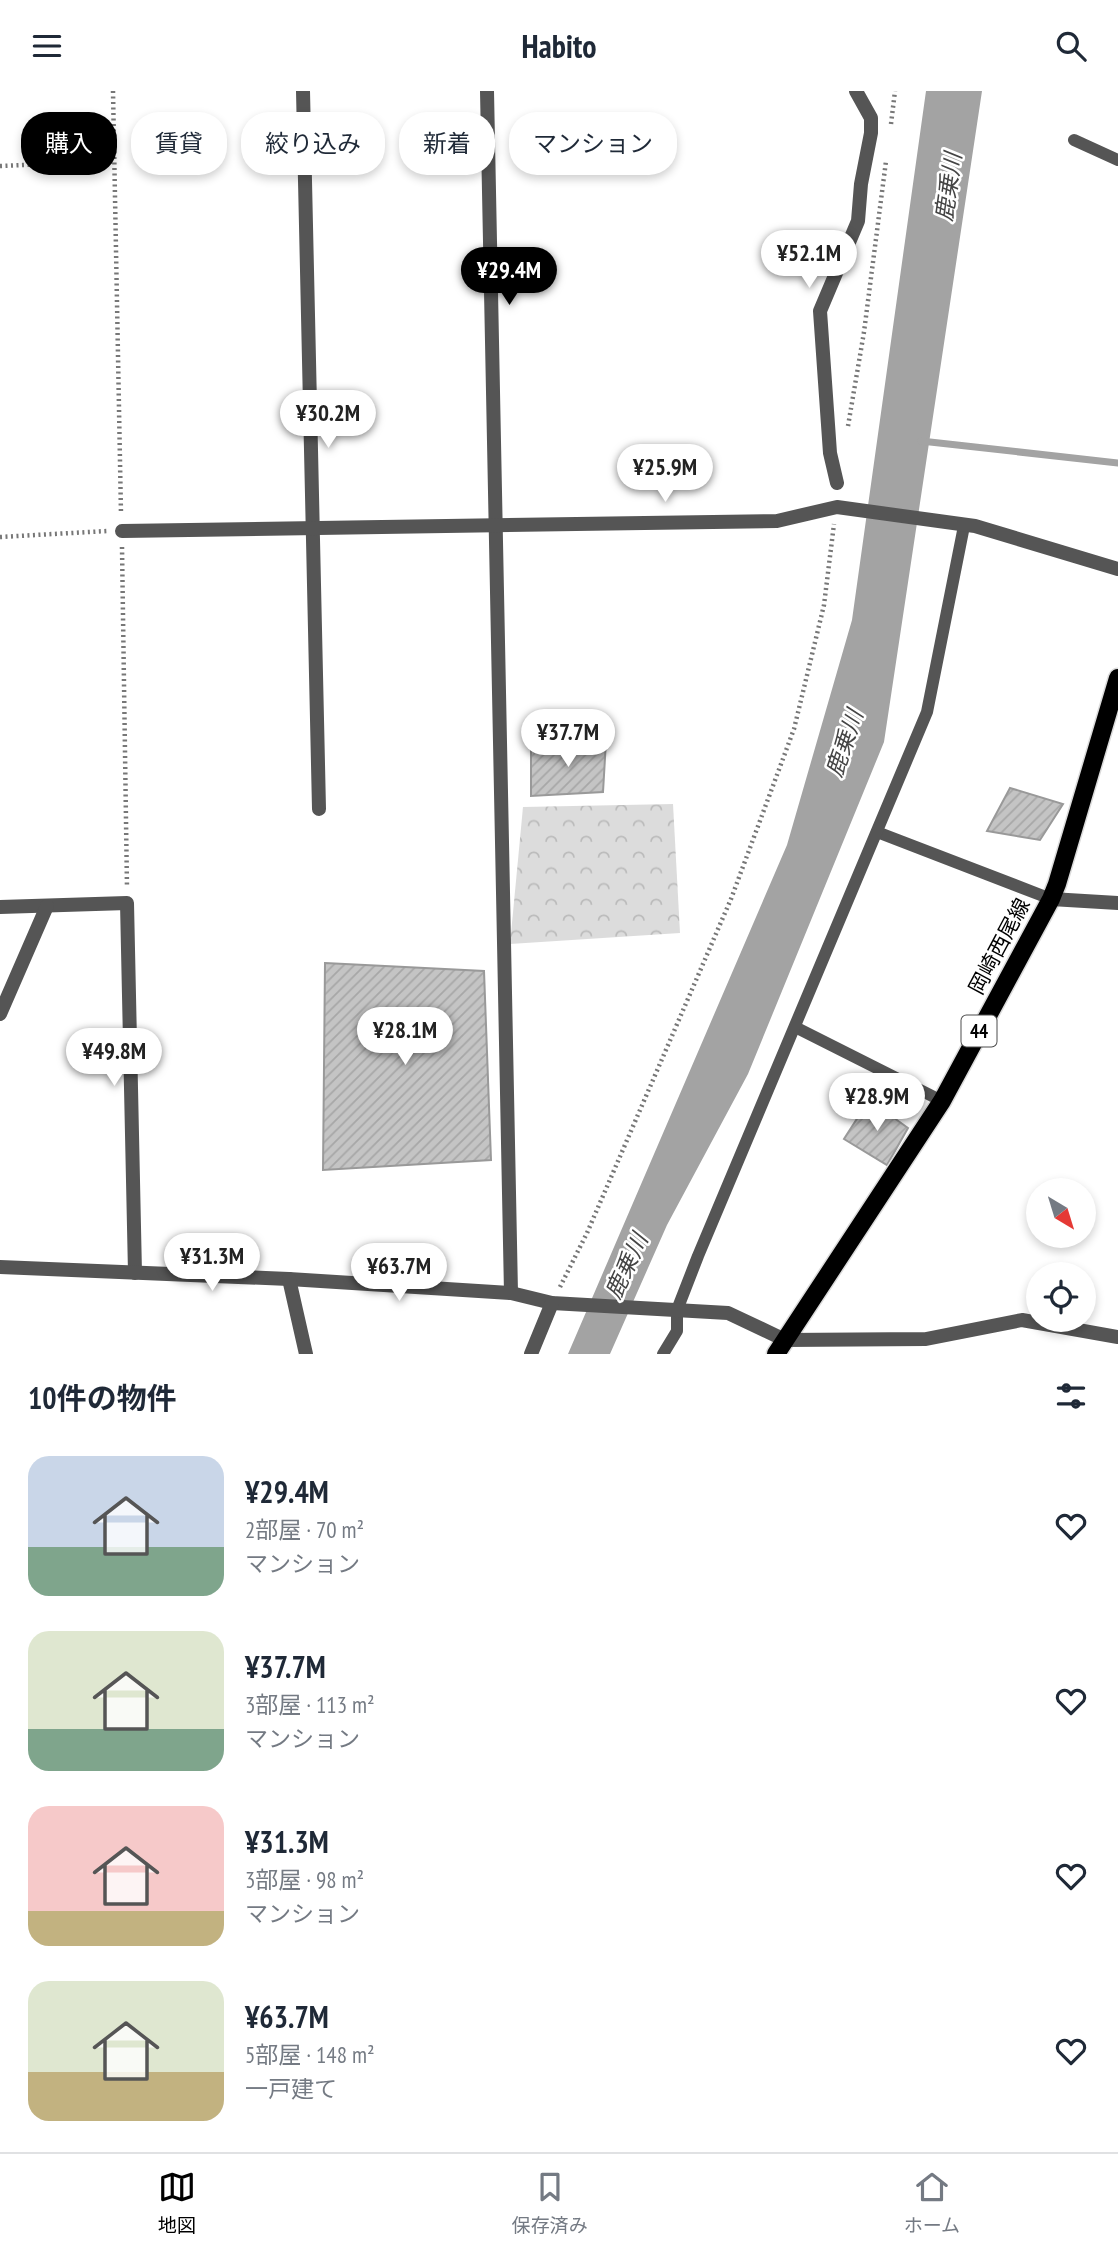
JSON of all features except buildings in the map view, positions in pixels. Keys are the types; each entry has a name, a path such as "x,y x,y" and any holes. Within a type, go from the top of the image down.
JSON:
{"main road":[{"name":"岡崎西尾線","path":"781,1347 942,1101 1051,899 1118,678"}],"street":[{"path":"303,91 319,809"},
{"path":"487,91 511,1293"},
{"path":"837,483 830,453 820,311 858,221 871,118 856,91"},
{"path":"122,531 496,523 777,521 837,507 969,526 1118,569"},
{"path":"1051,899 1118,903"},
{"path":"0,907 127,903 135,1273"},
{"path":"0,1014 47,906"},
{"path":"0,1267 289,1279 511,1293 559,1303 728,1314 781,1347 926,1339 1022,1320 1118,1337"},
{"path":"289,1279 306,1354"},
{"path":"531,1354 559,1303"}],"lane":[{"path":"1074,140 1118,160"},
{"path":"663,1354 677,1331 670,1309 795,1027 927,712 969,526"},
{"path":"877,832 1051,899"},
{"path":"795,1027 942,1101"}],"path":[{"path":"113,91 113,112"},
{"path":"890,131 895,91"},
{"path":"847,428 864,332 887,158"},
{"path":"0,166 21,165"},
{"path":"114,175 127,903"},
{"path":"559,1303 597,1208 731,899 794,729 824,605 837,507"},
{"path":"0,537 122,531"}],"green space":[{"path":"673,804 680,933 510,944 523,807"}],"water":[{"name":"鹿乗川","path":"926,91 982,91 884,742 748,1074 667,1225 610,1354 568,1354 787,845 852,620"}],"waterway":[{"path":"921,441 1118,463"}]}
